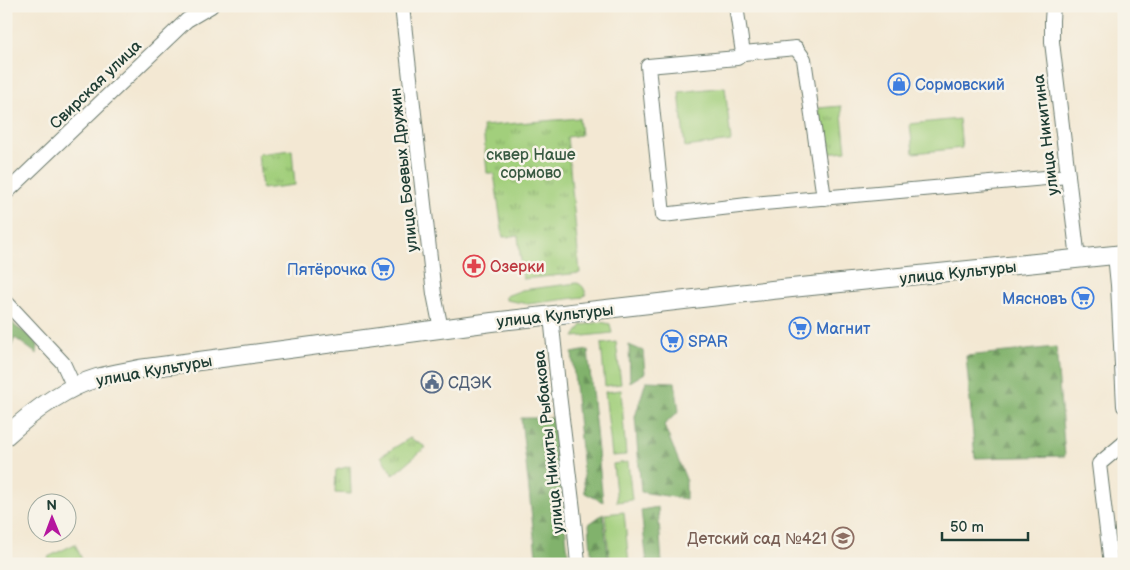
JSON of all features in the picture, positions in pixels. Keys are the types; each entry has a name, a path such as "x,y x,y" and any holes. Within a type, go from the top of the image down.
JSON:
{"main road":[{"name":"улица Культуры","path":"6,436 41,407 74,386 98,378 139,369 492,322 664,302 1119,255"}],"street":[{"name":"Свирская улица","path":"6,193 187,20 211,6"},
{"name":"улица Боевых Дружин","path":"402,6 434,294 441,329"},
{"path":"736,6 743,53"},
{"name":"улица Никитина","path":"1053,6 1052,42 1078,259"},
{"path":"824,198 804,59 796,48 743,53 737,58 648,66 663,214 1068,176"},
{"path":"1119,255 1118,285 1124,406"},
{"path":"6,302 63,363 74,386"},
{"name":"улица Никиты Рыбакова","path":"551,316 578,564"},
{"path":"1111,564 1099,464 1124,443"}],"green space":[{"path":"725,87 731,141 685,147 679,92"},
{"path":"841,106 846,151 824,153 818,108"},
{"name":"сквер Наше сормово","path":"579,118 581,135 567,137 580,273 523,279 518,236 503,237 494,173 487,173 483,126"},
{"path":"959,119 962,148 913,153 910,124"},
{"path":"292,150 295,185 262,189 258,154"},
{"path":"577,283 585,290 586,294 583,297 528,304 506,300 506,296 522,290"},
{"path":"6,313 15,326 33,338 38,345 37,354 15,338 9,352 6,354"},
{"path":"601,322 610,324 612,333 574,337 582,325"},
{"path":"616,342 621,384 605,386 601,344"},
{"path":"629,345 643,351 645,373 630,382"},
{"path":"1056,347 1065,456 975,458 966,356"},
{"path":"588,350 603,502 585,493 572,353"},
{"path":"646,381 675,382 679,411 664,425 686,479 686,499 641,492 635,417"},
{"path":"621,390 626,455 612,456 605,392"},
{"path":"521,418 554,418 569,564 537,564"},
{"path":"410,438 426,447 393,475 381,456"},
{"path":"628,462 632,500 617,502 613,464"},
{"path":"350,466 351,494 335,493 336,470"},
{"path":"658,507 662,564 647,564 641,510"},
{"path":"624,512 629,564 610,564 605,514"},
{"path":"603,514 609,564 592,564 589,524"},
{"path":"75,544 84,564 52,564 48,557"}],"place":[{"name":"Сормовский","path":"899,84"},
{"name":"Озерки","path":"474,266"},
{"name":"Пятёрочка","path":"383,269"},
{"name":"Мясновъ","path":"1083,298"},
{"name":"Магнит","path":"800,328"},
{"name":"SPAR","path":"672,341"},
{"name":"СДЭК","path":"432,382"},
{"name":"Детский сад №421","path":"843,538"}]}
